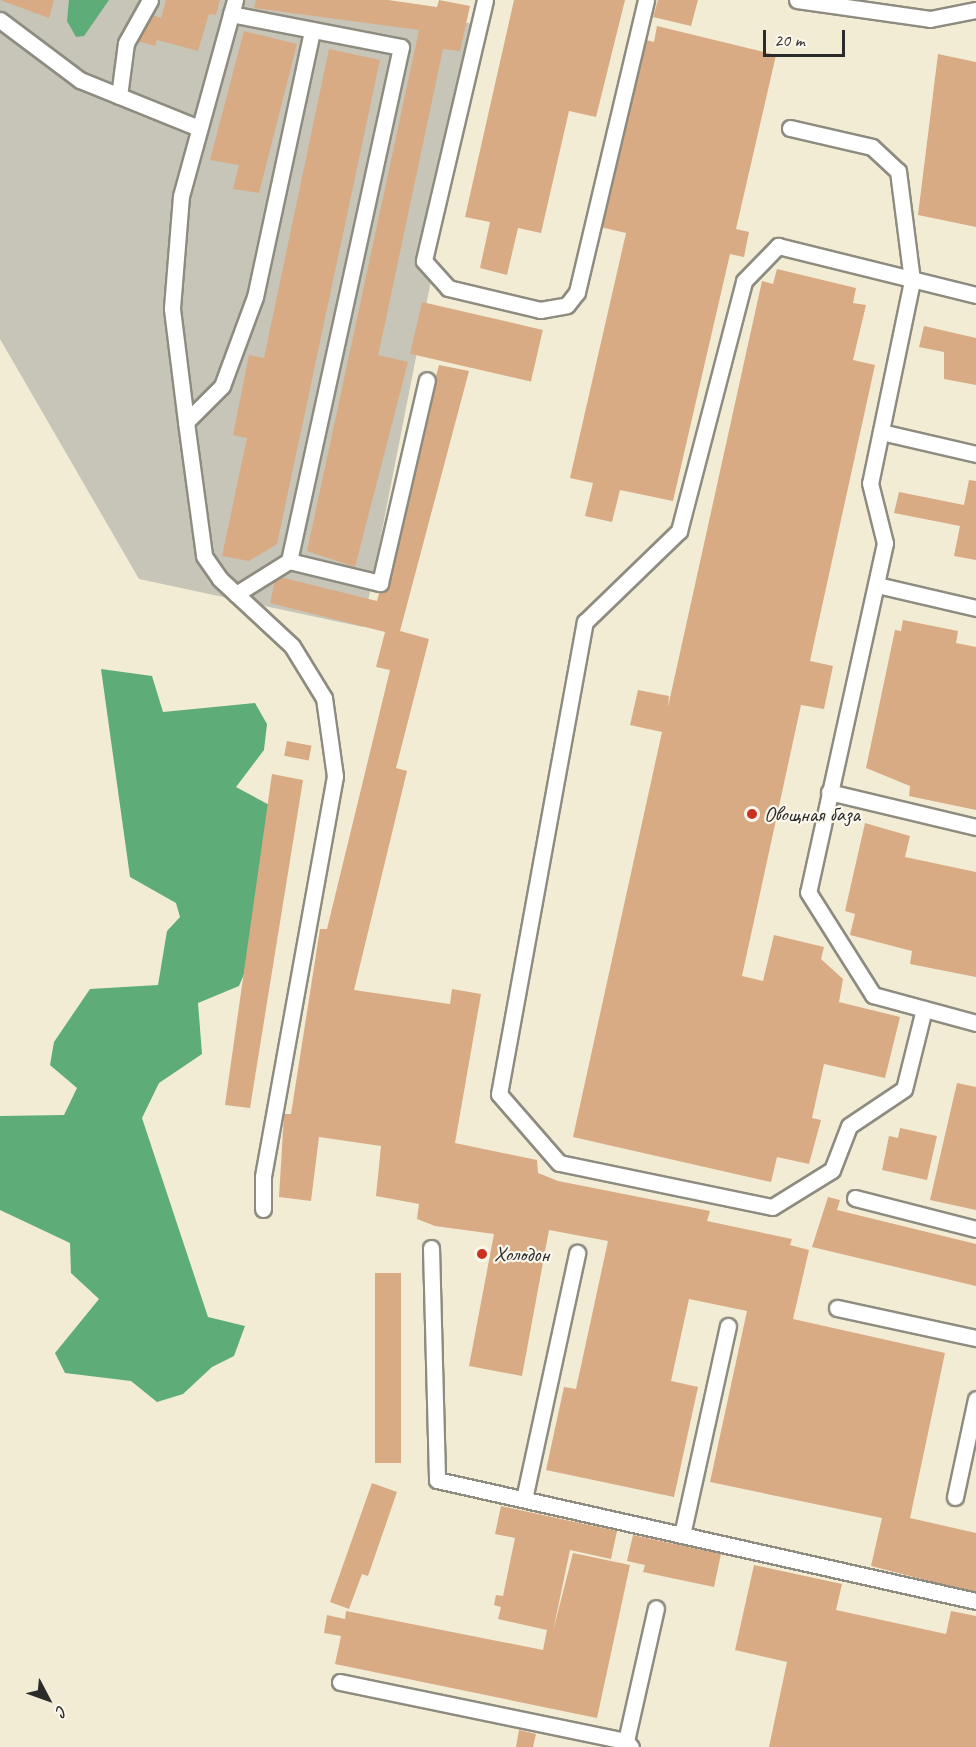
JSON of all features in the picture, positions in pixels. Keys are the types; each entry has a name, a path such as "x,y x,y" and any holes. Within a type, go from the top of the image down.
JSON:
{"lane":[{"path":"119,96 126,43 150,0"},
{"path":"485,0 424,261 448,288 540,310 567,305 577,292 646,0"},
{"path":"797,0 930,19 976,10"},
{"path":"263,1209 263,1177 334,776 324,698 292,646 236,594 204,556 186,422 172,309 181,196 233,7 312,30 401,47 289,561"},
{"path":"0,20 80,81 199,128"},
{"path":"186,422 222,386 255,297 312,30"},
{"path":"790,128 872,147 898,171 912,281 870,483 885,543 808,892 873,995 976,1023"},
{"path":"924,1009 904,1089 849,1126 832,1170 772,1207 559,1163 498,1094 585,622 679,531 744,281 778,246 976,295"},
{"path":"236,594 289,561 380,583 427,380"},
{"path":"881,432 976,454"},
{"path":"877,585 976,608"},
{"path":"829,792 976,827"},
{"path":"855,1198 976,1229"},
{"path":"431,1248 437,1480 976,1601"},
{"path":"524,1500 577,1253"},
{"path":"837,1308 976,1338"},
{"path":"682,1535 728,1326"},
{"path":"955,1497 976,1398"},
{"path":"340,1682 629,1744 656,1608"}],"shaded area":[{"path":"0,0 372,0 481,26 363,627 139,579 0,339"}],"green space":[{"path":"69,0 109,0 84,36 76,37 67,21"},
{"path":"101,669 152,676 163,712 255,703 267,724 264,750 236,787 273,807 250,960 239,986 198,1003 202,1054 159,1083 142,1118 208,1317 245,1326 234,1356 212,1367 183,1394 157,1402 131,1381 65,1373 55,1353 99,1299 71,1273 70,1243 0,1210 0,1116 64,1115 77,1088 50,1065 54,1042 90,989 158,985 167,931 180,917 176,903 130,877"}],"building":[{"path":"0,0 54,0 49,18"},
{"path":"166,0 220,0 216,15 209,14 198,51 157,40 155,46 137,41 145,13 161,18"},
{"path":"256,0 388,0 437,7 439,0 470,6 460,51 443,49 378,355 408,362 355,567 307,551 419,30 254,8"},
{"path":"514,0 625,0 596,117 569,111 541,233 518,228 507,275 480,268 490,222 465,217"},
{"path":"658,0 698,0 691,26 653,17"},
{"path":"657,26 776,55 736,229 749,232 744,257 730,254 673,501 620,490 612,522 585,516 593,483 570,478 626,233 600,227 646,40 654,42"},
{"path":"244,31 297,44 259,193 233,189 239,165 210,160"},
{"path":"329,49 380,60 277,544 249,561 222,556 247,438 233,435 249,355 264,358"},
{"path":"938,54 976,62 976,227 918,215"},
{"path":"777,269 856,288 853,303 866,305 853,360 875,365 810,661 833,666 824,709 801,705 742,976 763,981 774,935 824,947 821,959 843,979 839,1002 900,1017 885,1078 824,1064 812,1118 821,1120 809,1164 777,1157 771,1182 573,1137 662,732 630,725 638,690 669,696 668,707 762,281 773,284"},
{"path":"422,302 543,330 531,382 410,354"},
{"path":"924,326 976,338 976,385 944,379 944,352 919,347"},
{"path":"439,365 469,371 400,631 429,639 396,768 407,771 354,990 450,1004 452,989 481,994 455,1143 537,1160 538,1173 558,1181 710,1211 707,1221 792,1239 790,1245 809,1250 793,1319 945,1353 910,1518 976,1533 976,1593 871,1566 882,1518 710,1482 747,1311 689,1299 671,1381 698,1387 674,1497 546,1470 564,1387 576,1389 608,1241 549,1230 522,1376 469,1366 494,1234 435,1226 417,1219 419,1204 376,1196 381,1146 319,1137 311,1201 279,1197 284,1114 291,1114 320,929 327,929 390,670 376,667 385,632 270,603 276,576 377,601"},
{"path":"969,480 976,481 976,560 954,556 960,526 894,513 899,492 964,505"},
{"path":"903,620 958,631 956,643 976,647 976,810 909,796 910,786 866,768 895,630 901,631"},
{"path":"287,741 312,746 309,760 284,756"},
{"path":"272,774 303,780 250,1108 225,1105"},
{"path":"865,823 910,836 905,857 976,872 976,977 910,964 912,951 850,935 855,914 845,911"},
{"path":"957,1083 976,1087 976,1210 930,1200"},
{"path":"900,1128 937,1136 927,1180 882,1170 889,1136 898,1138"},
{"path":"828,1197 840,1200 837,1210 976,1244 976,1286 812,1247"},
{"path":"375,1273 401,1273 401,1463 375,1463"},
{"path":"372,1483 397,1492 368,1576 362,1574 349,1609 330,1602"},
{"path":"501,1506 617,1531 611,1559 570,1550 553,1631 573,1553 630,1565 597,1718 335,1664 341,1636 324,1633 327,1615 345,1619 346,1611 543,1650 547,1630 498,1619 501,1607 494,1605 496,1595 503,1596 515,1538 495,1534"},
{"path":"633,1535 721,1554 714,1587 643,1572 645,1565 627,1561"},
{"path":"754,1565 842,1584 836,1610 946,1634 951,1611 976,1616 976,1747 769,1747 787,1662 735,1650"},
{"path":"519,1730 536,1734 533,1747 516,1747"}],"place":[{"name":"Овощная база","path":"752,814"},
{"name":"Холодон","path":"482,1254"}]}
